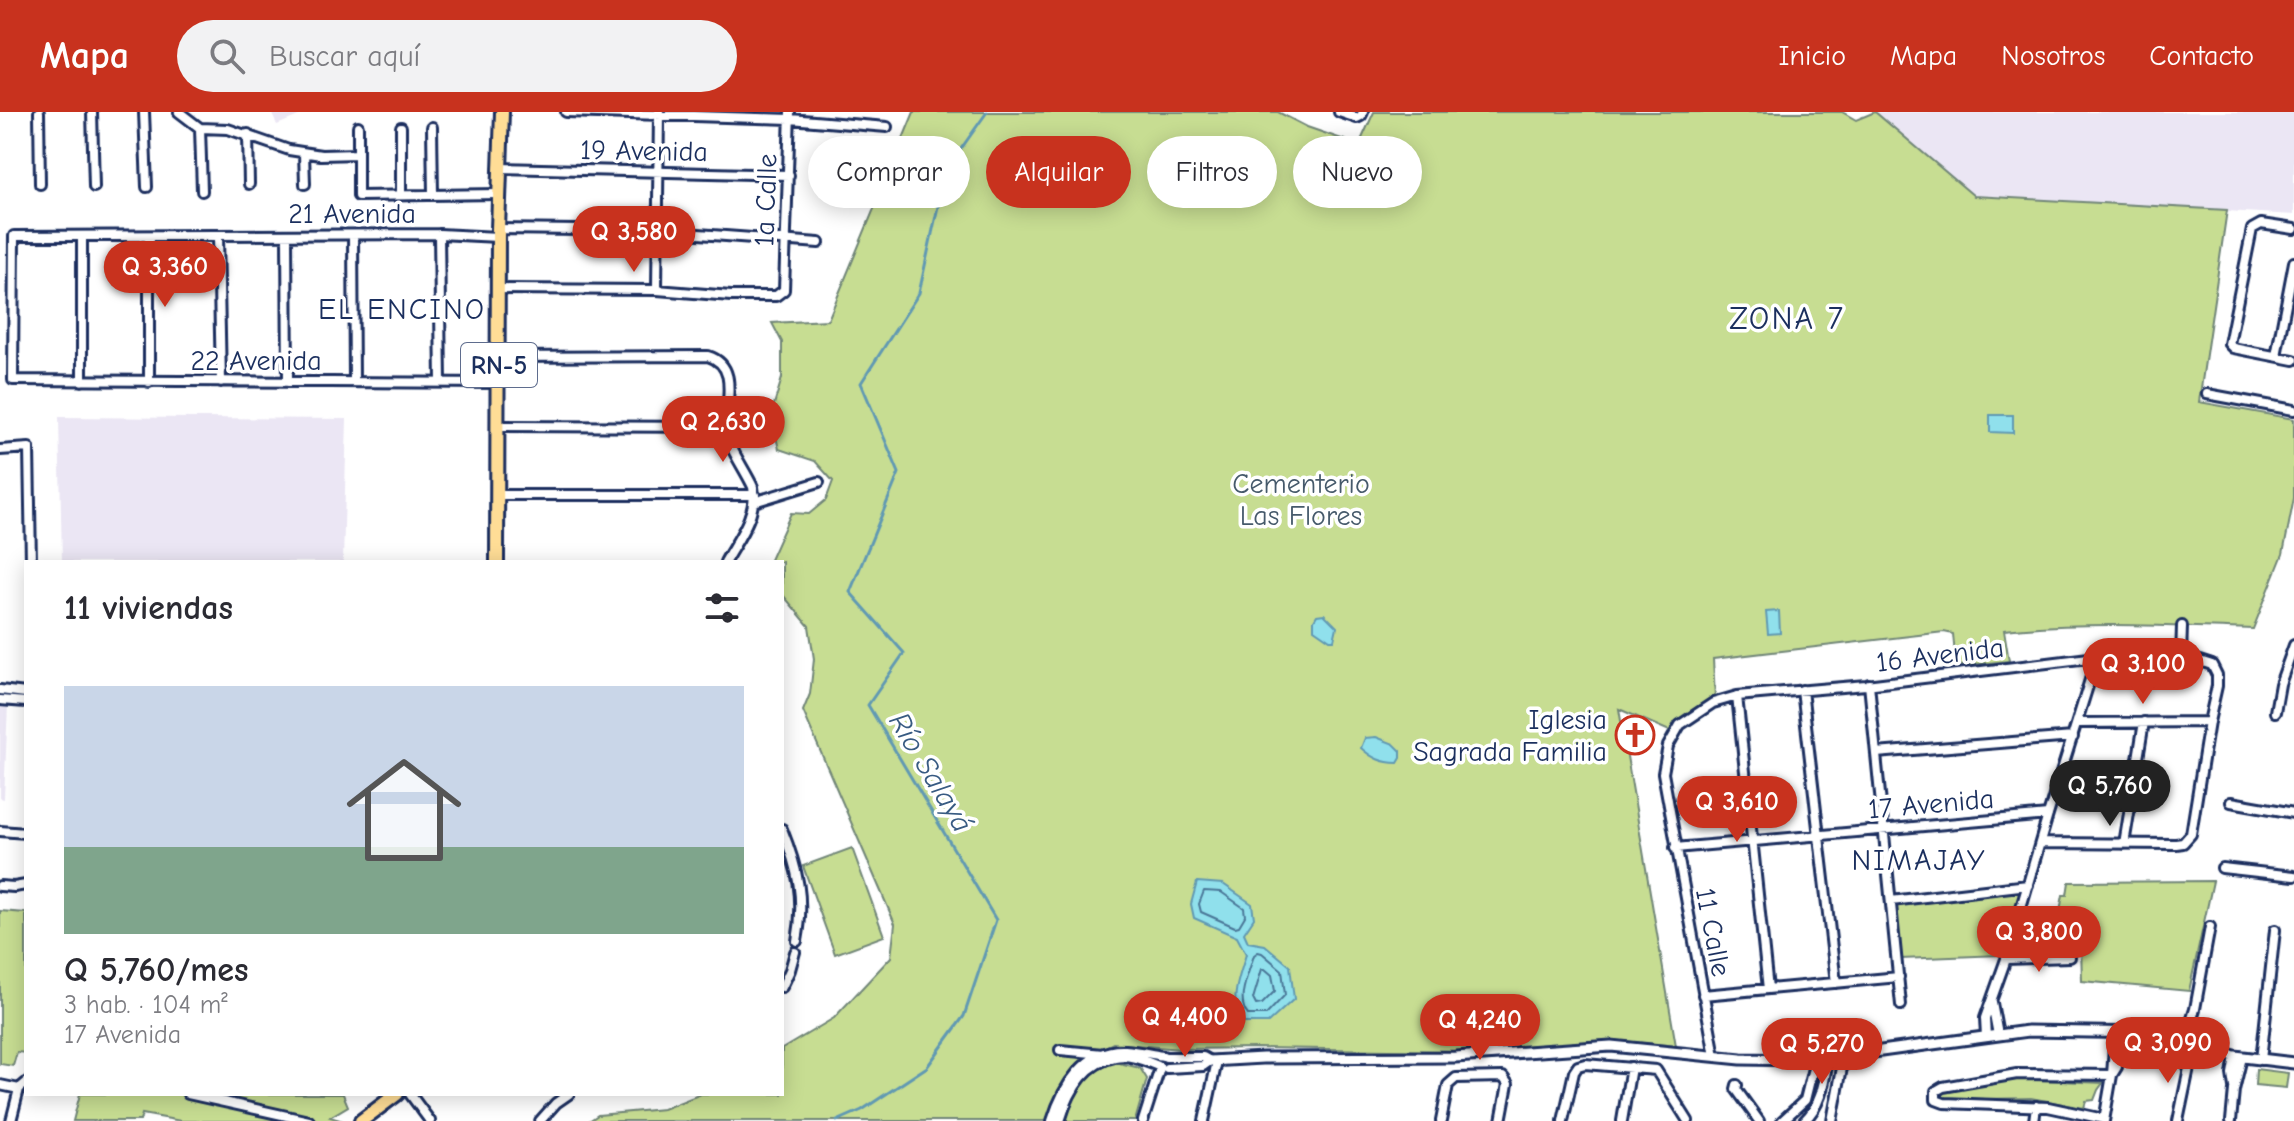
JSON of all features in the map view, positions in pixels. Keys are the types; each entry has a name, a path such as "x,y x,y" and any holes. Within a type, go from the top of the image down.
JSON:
{"main road":[{"name":"RN-5","path":"497,560 497,289 502,112"},
{"path":"361,1121 394,1096"}],"street":[{"path":"39,112 40,184"},
{"path":"92,112 94,187"},
{"path":"144,112 147,187"},
{"path":"179,112 200,128 228,129 289,150 358,154"},
{"path":"566,112 790,116 887,127"},
{"path":"1339,112 1357,118 1363,112"},
{"path":"497,289 657,290 659,113"},
{"name":"1a Calle","path":"657,290 776,296 784,290 790,116"},
{"path":"358,126 358,196 499,194"},
{"path":"401,127 401,195"},
{"path":"432,127 433,195"},
{"path":"200,128 202,191"},
{"path":"248,134 249,184"},
{"path":"304,153 305,184"},
{"name":"19 Avenida","path":"499,168 789,175"},
{"path":"2294,229 2261,224 2252,229 2229,344 2233,348 2294,360"},
{"name":"21 Avenida","path":"13,380 14,236 658,231 819,243"},
{"path":"439,234 441,382"},
{"path":"353,235 354,381"},
{"path":"82,236 82,381"},
{"path":"149,236 149,382"},
{"path":"218,236 221,382"},
{"path":"287,236 288,382"},
{"path":"2276,356 2294,262"},
{"path":"499,357 716,358 729,380 726,427 729,443 747,474 754,498 742,532 726,560"},
{"name":"22 Avenida","path":"13,380 498,383"},
{"path":"2207,394 2294,410"},
{"path":"498,426 726,427"},
{"path":"0,450 29,448 31,560"},
{"path":"497,495 754,498 819,482"},
{"path":"2181,658 2182,626"},
{"path":"2275,712 2280,684 2294,645"},
{"path":"1986,1037 1985,1018 2006,959 2097,657"},
{"name":"16 Avenida","path":"1680,725 1713,703 1737,696 2097,657 2181,658 2201,660 2212,665 2217,675 2217,686 2209,722"},
{"path":"1869,684 1901,1005"},
{"path":"0,690 24,693"},
{"path":"1802,690 1836,983"},
{"path":"1737,696 1768,989"},
{"path":"0,700 24,702"},
{"path":"2124,844 2144,722"},
{"path":"2041,843 2183,843 2191,834 2209,722 2077,723"},
{"name":"11 Calle","path":"1680,725 1668,746 1663,773 1715,1056"},
{"path":"1876,753 2073,737"},
{"path":"2231,802 2294,813"},
{"name":"17 Avenida","path":"1675,848 2048,815"},
{"path":"0,831 24,833"},
{"path":"786,849 798,875 802,901 797,941"},
{"path":"2222,868 2294,876"},
{"path":"0,886 24,885"},
{"path":"1891,901 2028,885"},
{"path":"2178,1121 2210,927"},
{"path":"2261,1060 2275,930"},
{"path":"784,983 795,952"},
{"path":"2006,959 2070,957"},
{"path":"1703,995 1899,977"},
{"path":"1991,1002 1998,1035"},
{"path":"1060,1121 1071,1090 1087,1072 1115,1057 1162,1067 1203,1066 1213,1061 1263,1058 1455,1057 1611,1046 1755,1060 1815,1060 2028,1031 2152,1033 2239,1056 2294,1063"},
{"path":"2112,1075 2017,1074 1943,1087 1935,1095 1936,1100 1944,1103 2036,1106 2104,1120 2112,1075 2117,1067 2119,1032"},
{"path":"1060,1050 1104,1054 1124,1050 1165,1057 1203,1057 1213,1061"},
{"path":"1052,1121 1060,1097 1073,1077 1083,1066 1104,1054"},
{"path":"2231,1121 2239,1056"},
{"path":"1143,1121 1162,1067 1158,1060 1165,1057"},
{"path":"1832,1121 1844,1057"},
{"path":"1804,1121 1814,1111 1820,1098 1828,1059"},
{"path":"1782,1121 1802,1104 1815,1060"},
{"path":"1204,1121 1213,1061"},
{"path":"1563,1121 1574,1072 1578,1066 1585,1064 1656,1070 1688,1121"},
{"path":"1622,1121 1631,1067"},
{"path":"1441,1121 1451,1080 1503,1077 1508,1084 1501,1121"},
{"path":"0,1085 22,1086 11,1121"},
{"path":"1737,1085 1736,1089 1759,1121"},
{"path":"1807,1094 1820,1098"},
{"path":"197,1096 309,1121"},
{"path":"411,1096 430,1121"},
{"path":"540,1121 566,1096"},
{"path":"2034,1121 2036,1106"}],"shaded area":[{"path":"271,112 308,112 277,125"},
{"path":"1875,112 2294,112 2294,215 1974,196"},
{"path":"59,417 347,419 343,560 62,560"},
{"path":"0,703 8,704 4,799 0,798"}],"green space":[{"name":"Cementerio Las Flores","path":"914,112 1278,112 1333,136 1293,136 1293,208 1422,208 1422,136 1363,136 1374,112 1842,112 1856,120 1875,112 1974,196 2227,210 2199,402 2294,419 2294,498 2283,554 2253,629 2097,625 2004,630 2009,661 1956,666 1953,634 1944,632 1713,659 1715,698 1691,711 1674,733 1619,709 1676,1046 1611,1040 1453,1051 1180,1049 1113,1043 1091,1055 1052,1121 589,1121 598,1115 663,1109 696,1096 784,1096 784,1048 834,1018 891,957 895,924 803,711 810,694 814,659 809,626 784,596 784,560 770,560 791,513 809,514 826,500 833,481 815,461 779,449 773,425 773,408 782,378 782,342 772,323 828,320 874,208 970,208 970,136 904,136"},
{"path":"852,848 884,936 835,954 803,866"},
{"path":"2213,881 2189,991 2082,981 2081,945 2053,947 2063,895 2067,895 2069,882"},
{"path":"2022,889 2001,955 1901,959 1896,906"},
{"path":"0,911 24,913 24,1053 17,1052 13,1066 0,1064"},
{"path":"1115,1062 1140,1068 1147,1079 1135,1121 1066,1121 1082,1084 1095,1072"},
{"path":"2256,1069 2288,1073 2286,1088 2255,1085"},
{"path":"2020,1079 2103,1083 2094,1100 2086,1101 2084,1108 2031,1098 1942,1100 1943,1090"},
{"path":"79,1096 344,1096 348,1106 330,1117 343,1121 181,1121 142,1114 140,1121 73,1121"}],"water":[{"path":"1990,415 2013,415 2013,433 1990,432"},
{"path":"1779,611 1780,633 1768,634 1766,612"},
{"path":"1324,614 1337,627 1334,640 1314,629 1317,615"},
{"path":"1376,737 1394,744 1401,751 1398,763 1378,759 1361,748 1365,738"},
{"path":"1197,882 1223,884 1252,904 1254,918 1244,933 1248,942 1265,945 1290,966 1294,999 1268,1023 1241,1023 1235,997 1246,954 1237,937 1194,918 1191,904"}],"waterway":[{"name":"Río Salayá","path":"837,1121 862,1110 927,1067 964,1016 996,920 868,705 904,653 850,592 899,473 861,383 919,293 946,170 987,112"}],"place":[{"name":"Iglesia Sagrada Familia","path":"1635,735"}],"district":[{"name":"EL ENCINO","path":"402,309"},
{"name":"ZONA 7","path":"1787,318"},
{"name":"NIMAJAY","path":"1919,860"}]}
